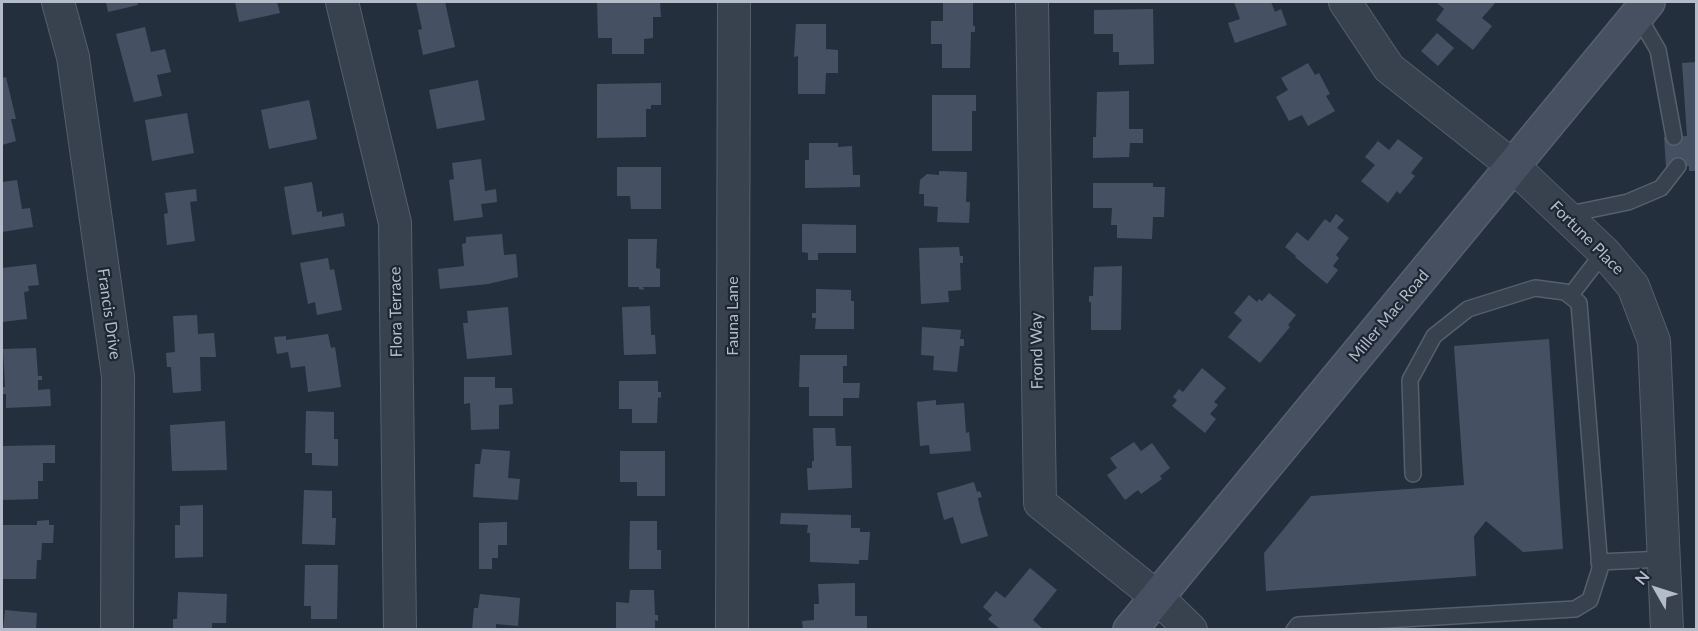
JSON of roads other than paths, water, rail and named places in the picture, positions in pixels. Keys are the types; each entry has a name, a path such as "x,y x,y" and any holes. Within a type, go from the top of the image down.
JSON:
{"street":[{"name":"Francis Drive","path":"58,2 73,57 118,376 117,630"},
{"name":"Flora Terrace","path":"342,2 395,223 400,630"},
{"name":"Fauna Lane","path":"732,630 735,2"},
{"name":"Frond Way","path":"1032,2 1040,503 1157,597 1191,630"},
{"name":"Fortune Place","path":"1345,2 1389,68 1513,166 1604,252 1633,286 1654,341 1667,630"},
{"name":"Miller Mac Road","path":"1130,630 1642,8"}],"lane":[{"path":"1642,8 1658,50 1674,136"},
{"path":"1565,215 1628,202 1661,188 1678,166"},
{"path":"1570,296 1604,252"},
{"path":"1294,630 1298,625 1575,609 1590,600 1600,569 1579,303 1565,292 1535,288 1468,309 1434,336 1410,380 1413,474"},
{"path":"1599,562 1664,559"}]}
